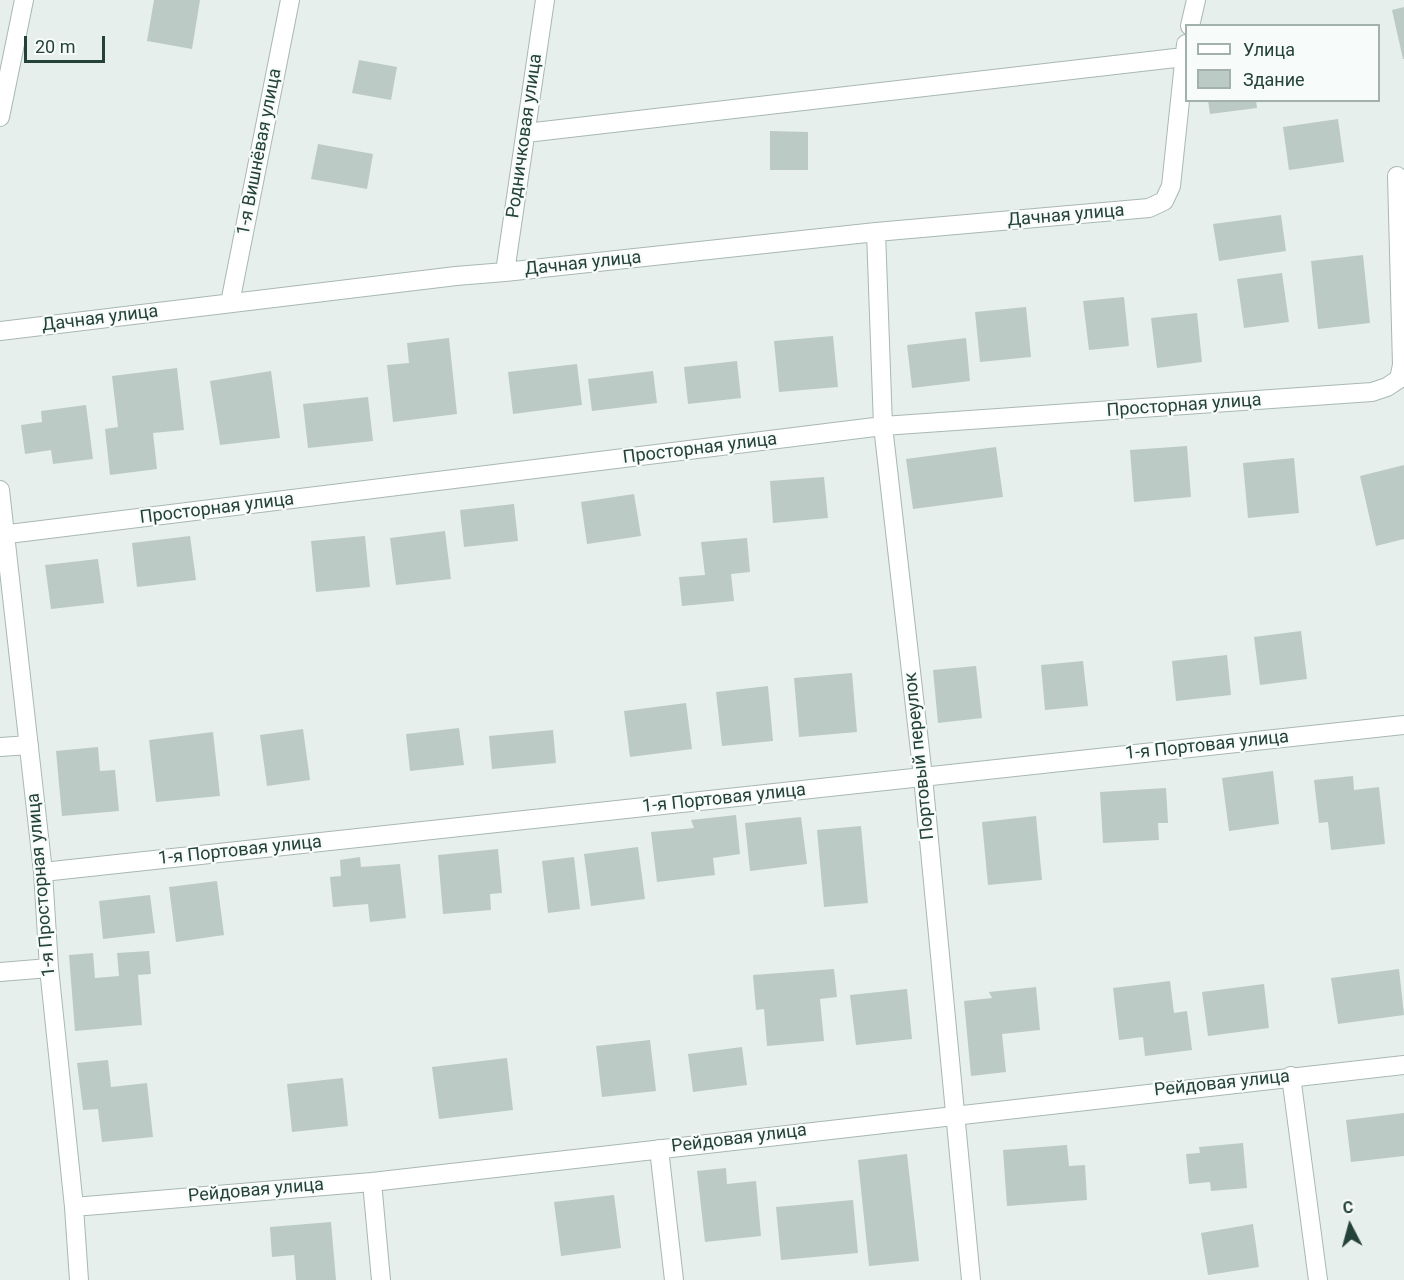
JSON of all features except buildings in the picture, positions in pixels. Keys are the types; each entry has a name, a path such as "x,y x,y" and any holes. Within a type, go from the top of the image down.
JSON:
{"street":[{"path":"0,117 24,0"},
{"name":"1-я Вишнёвая улица","path":"230,303 290,0"},
{"name":"Родничковая улица","path":"506,272 545,0"},
{"path":"1190,24 1196,0"},
{"path":"526,133 1185,51"},
{"name":"Дачная улица","path":"0,331 456,276 876,232 1149,208 1164,201 1171,186 1185,51"},
{"name":"Просторная улица","path":"2,535 883,426 1372,392 1387,387 1399,379 1402,365 1397,176"},
{"name":"Портовый переулок","path":"876,232 883,426 923,777 971,1280"},
{"name":"1-я Просторная улица","path":"0,490 2,535 43,872 79,1280"},
{"name":"1-я Портовая улица","path":"43,872 1404,725"},
{"path":"0,747 28,745"},
{"path":"0,972 50,968"},
{"name":"Рейдовая улица","path":"74,1207 372,1182 955,1114 1404,1065"},
{"path":"1291,1076 1318,1280"},
{"path":"658,1149 674,1280"},
{"path":"372,1182 381,1280"}]}
